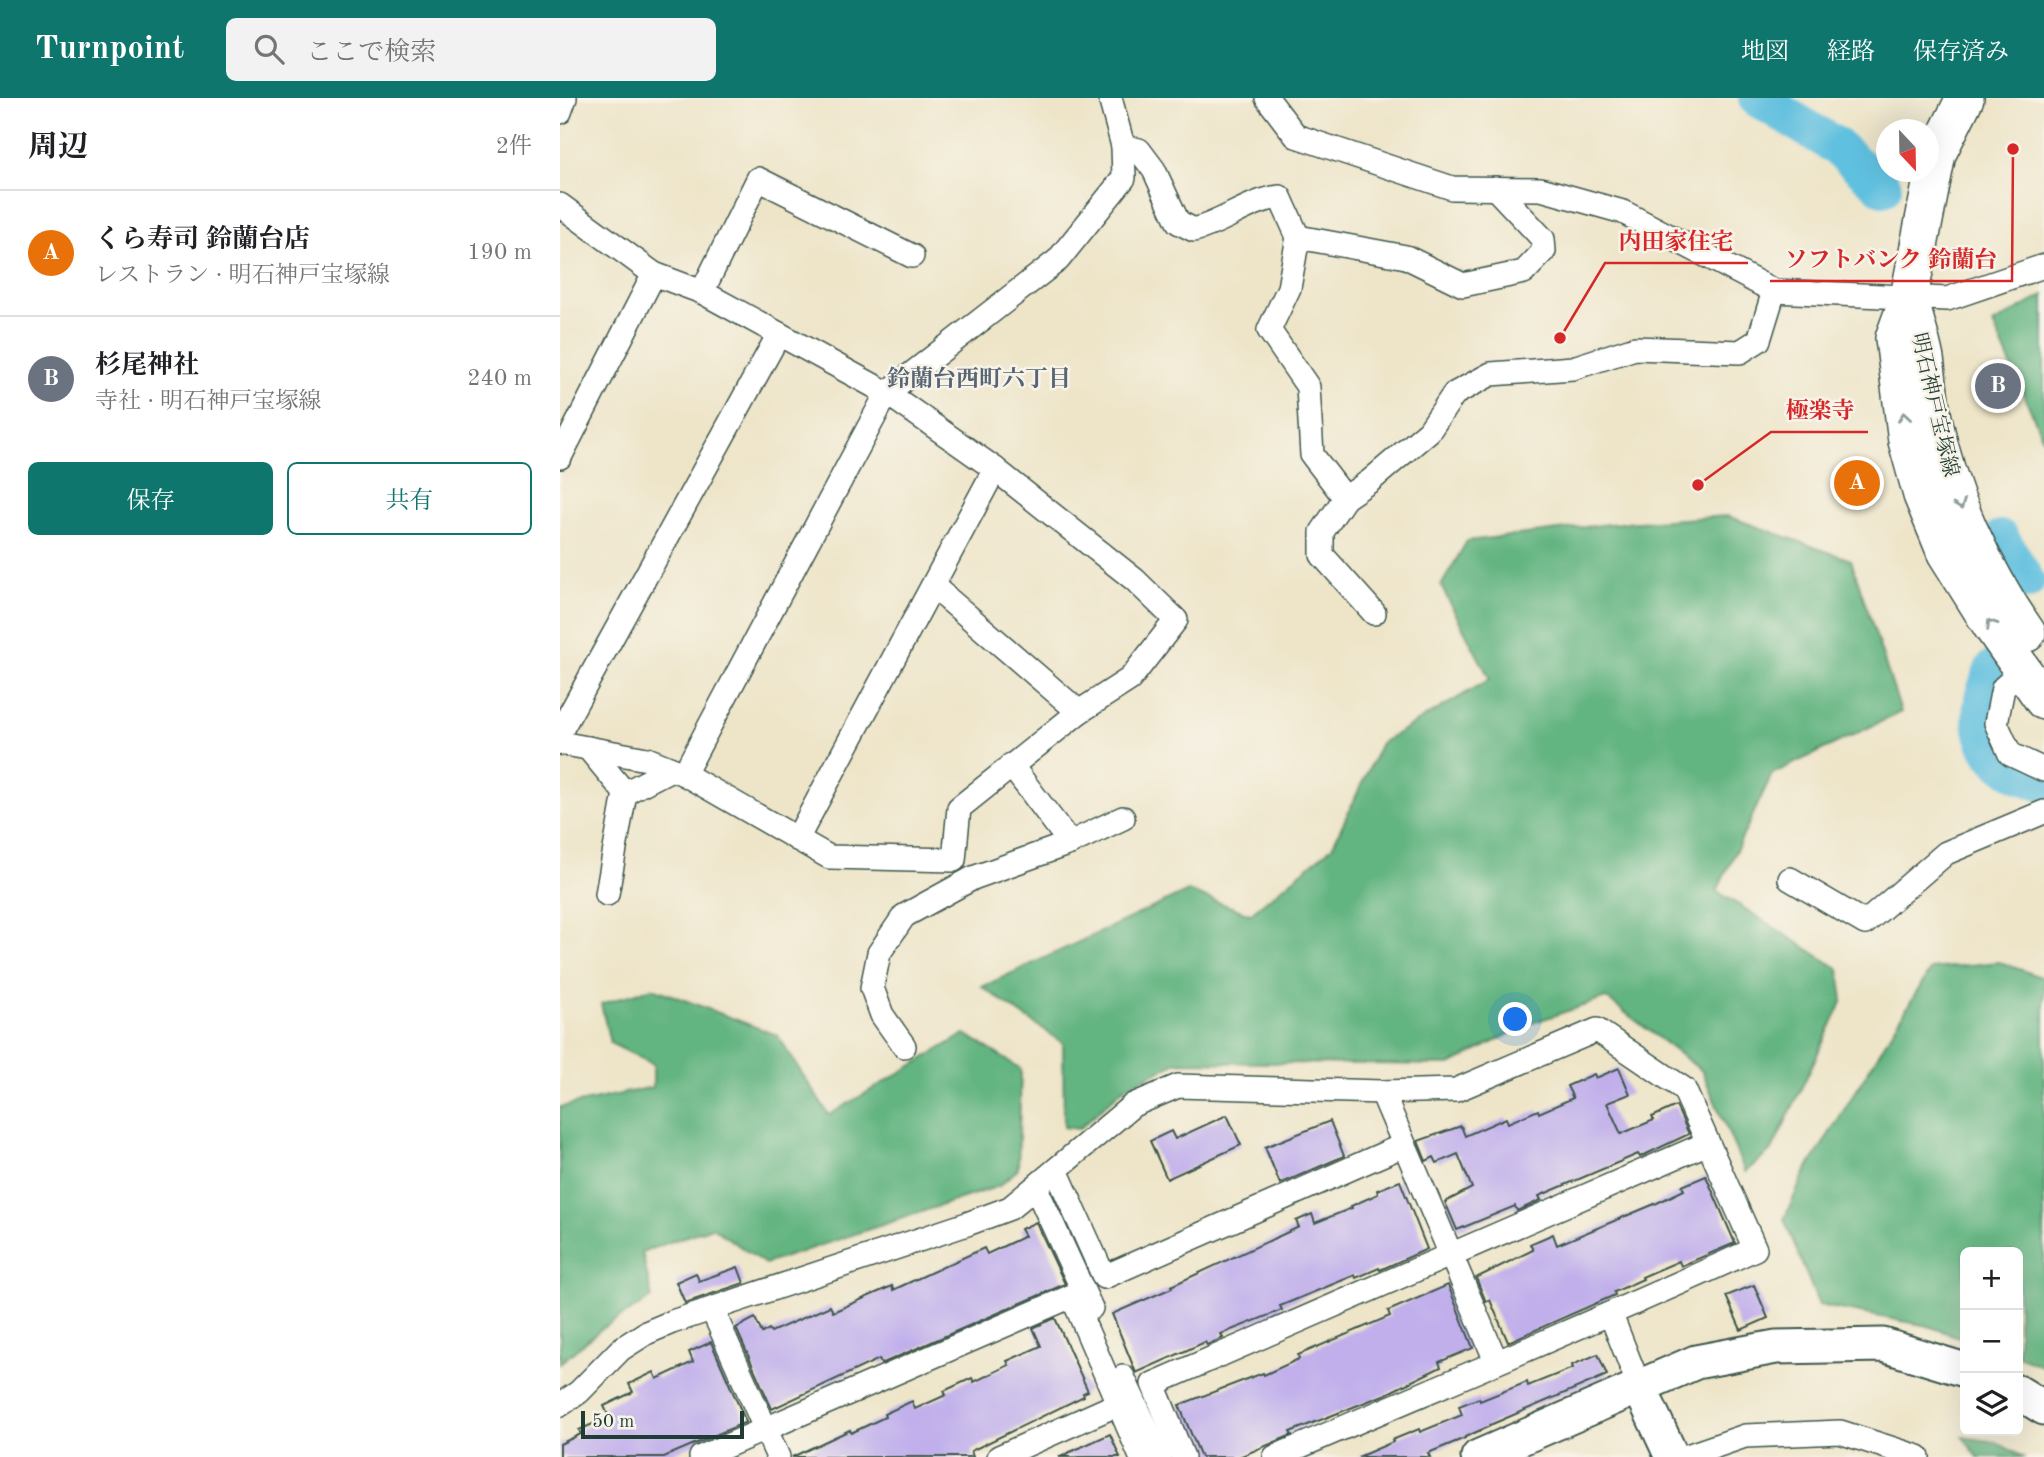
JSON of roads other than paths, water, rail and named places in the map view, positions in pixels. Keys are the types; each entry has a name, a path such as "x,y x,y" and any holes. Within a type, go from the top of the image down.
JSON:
{"main road":[{"name":"明石神戸宝塚線","path":"1965,98 1937,154 1909,297 1894,338 1907,441 1922,495 1946,553 2033,664 2044,701"}],"street":[{"path":"560,112 565,98"},
{"path":"625,793 677,772 887,393 1058,260 1124,178 1123,146 1110,98"},
{"path":"1267,98 1296,136 1452,188 1541,189 1623,212 1774,291 1947,299 2044,266"},
{"path":"1123,146 1139,150 1154,170 1178,222 1194,230 1215,224 1264,199 1280,197 1298,237 1289,288 1269,330 1308,387 1312,455 1345,498"},
{"path":"702,292 758,179 912,256"},
{"path":"1298,237 1406,257 1463,285 1524,272 1544,251 1543,239 1495,188"},
{"path":"560,205 654,274 702,292 887,393 995,469 1135,580 1176,620 1130,679 1079,712 959,807 954,860 829,857 677,772 647,759 560,743"},
{"path":"560,457 654,274"},
{"path":"1374,613 1322,555 1322,532 1345,498 1370,481 1429,431 1454,394 1491,374 1573,368 1635,348 1740,352 1759,340 1774,291"},
{"path":"560,732 779,334"},
{"path":"797,839 995,469"},
{"path":"933,586 1079,712"},
{"path":"2033,664 2003,688 1996,723 2010,754 2044,770"},
{"path":"588,748 625,793 607,894"},
{"path":"1011,765 1070,843"},
{"path":"1790,879 1864,923 1945,853 2044,812"},
{"path":"904,1046 882,1015 872,988 879,953 904,916 973,877 1070,843 1123,818"},
{"path":"560,1405 579,1392 621,1349 646,1333 1010,1208 1133,1105 1178,1086 1382,1092 1456,1090 1597,1030 1685,1089 1755,1249 1611,1315 1496,1361 1275,1457"},
{"path":"1382,1092 1496,1361"},
{"path":"1183,1457 1153,1384 1708,1143"},
{"path":"1056,1170 1104,1278 1404,1145"},
{"path":"1036,1188 1160,1457"},
{"path":"701,1457 1072,1296 1141,1457"},
{"path":"712,1309 778,1457"},
{"path":"1611,1315 1672,1457"},
{"path":"1478,1457 1696,1362 1776,1347 1883,1345 1960,1368"},
{"path":"2023,1395 2044,1408"},
{"path":"999,1457 1118,1404"},
{"path":"1684,1457 1840,1432 1873,1449 1918,1457"}],"waterway":[{"path":"1757,98 1836,146 1883,187"},
{"path":"2001,539 2026,581"},
{"path":"1994,668 1982,708 1983,734 1988,746 2009,768 2044,784"}],"place":[{"name":"ソフトバンク 鈴蘭台","path":"2013,149"},
{"name":"内田家住宅","path":"1560,338"},
{"name":"杉尾神社","path":"1998,386"},
{"name":"くら寿司 鈴蘭台店","path":"1857,483"},
{"name":"極楽寺","path":"1698,485"}],"district":[{"name":"鈴蘭台西町六丁目","path":"979,379"}]}
